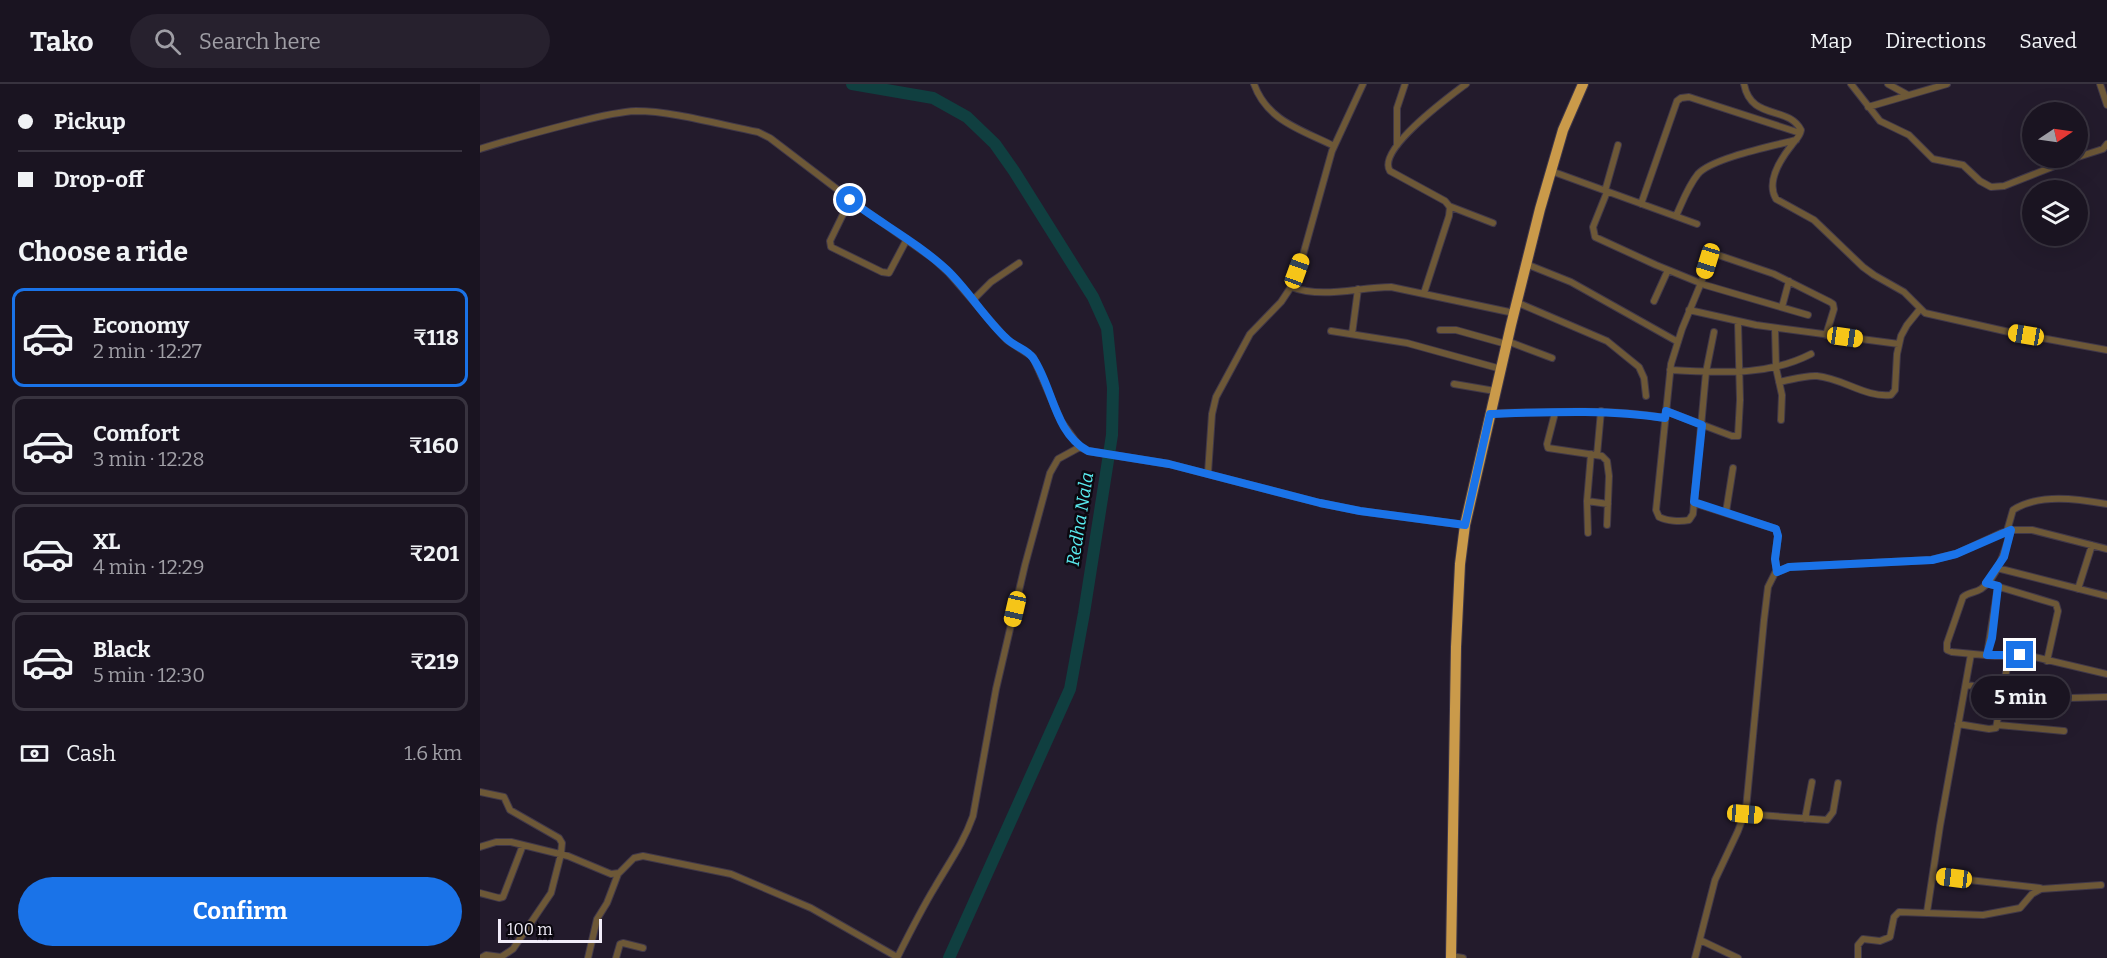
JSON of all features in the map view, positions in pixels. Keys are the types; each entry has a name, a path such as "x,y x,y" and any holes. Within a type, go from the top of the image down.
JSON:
{"highway":[{"path":"1450,957 1457,627 1460,564 1465,525 1526,264 1563,130 1583,84"}],"street":[{"path":"1254,84 1262,101 1282,121 1334,146"},
{"path":"1208,473 1210,434 1216,397 1250,334 1281,302 1291,286 1303,255 1334,146 1363,84"},
{"path":"1397,146 1396,118 1405,84"},
{"path":"1466,84 1428,113 1397,146 1387,161 1388,168 1445,201 1449,206 1493,222"},
{"path":"1744,84 1746,94 1752,103 1794,121 1799,127 1800,133 1783,158 1772,183 1776,199 1815,220 1863,267 1904,292 1920,309 1935,317 2107,350"},
{"path":"1851,84 1880,121 1909,135 1933,159 1963,165 1980,182 1991,187 2004,186 2049,168"},
{"path":"1888,84 1908,95"},
{"path":"1868,107 1947,84"},
{"path":"2100,84 2107,105"},
{"path":"1641,204 1677,101 1681,98 1689,97 1800,133"},
{"path":"480,149 522,136 617,113 636,111 653,112 758,132 770,138 948,272 1007,340 1033,357 1061,421 1080,447 1102,454 1169,464 1350,509 1465,525"},
{"path":"1676,216 1688,190 1701,171 1716,163 1796,140"},
{"path":"2088,153 2103,149 2107,144"},
{"path":"1618,145 1606,191 1593,227 1596,237 1701,283 1809,315"},
{"path":"1551,171 1697,224"},
{"path":"850,200 830,242 831,247 882,272 889,273 907,239"},
{"path":"1424,294 1449,216 1449,206"},
{"path":"1714,332 1706,372 1693,514 1689,520 1664,519 1657,514 1658,477 1670,370 1689,310 1710,256 1715,255 1774,274 1833,304 1834,309 1826,335"},
{"path":"974,300 991,282 1019,263"},
{"path":"1526,264 1571,282 1678,342"},
{"path":"1654,301 1668,270"},
{"path":"1782,307 1789,281"},
{"path":"1291,286 1311,292 1391,287 1514,314"},
{"path":"1352,334 1358,289"},
{"path":"1516,302 1607,341 1639,367 1644,378 1646,396"},
{"path":"1779,382 1815,376 1864,391 1885,396 1891,395 1895,390 1899,344 1907,325 1920,309"},
{"path":"1689,310 1774,328 1899,344"},
{"path":"1490,414 1601,411 1666,414 1738,436 1740,400 1738,322"},
{"path":"1774,328 1776,368 1782,395 1781,420"},
{"path":"1440,330 1456,330 1507,342 1552,358"},
{"path":"1331,331 1407,343 1501,369"},
{"path":"1670,370 1739,372 1776,368 1811,354"},
{"path":"1454,384 1495,392"},
{"path":"1588,533 1587,501 1601,411"},
{"path":"1555,412 1548,448 1605,458 1609,466 1607,525"},
{"path":"588,958 597,919 618,874 634,858 643,856 725,873 811,908 897,957 920,911 955,856 970,826 999,678 1025,565 1050,472 1058,459 1080,447"},
{"path":"1726,512 1733,468"},
{"path":"2107,504 2048,499 2013,510 2006,551 1986,583 1979,590 1969,592 1963,597 1947,643 1949,652 2026,656 2107,674"},
{"path":"1587,501 1608,504"},
{"path":"1694,502 1776,529 1778,536 1775,559 1777,572"},
{"path":"1695,958 1715,880 1745,814 1750,783 1768,587 1771,578 1777,572 1789,567 1932,560 1956,554 2009,531 2032,530 2107,549"},
{"path":"2078,589 2092,544"},
{"path":"1997,568 2107,596"},
{"path":"1986,583 2056,604 2058,611 2047,660"},
{"path":"1987,655 1992,638 1998,586"},
{"path":"1927,912 1971,654"},
{"path":"1958,724 1994,729 1998,725 2009,656"},
{"path":"1966,685 2069,698 2107,697"},
{"path":"1998,725 2064,731"},
{"path":"1805,819 1812,782"},
{"path":"1745,814 1830,819 1838,783"},
{"path":"480,792 504,797 510,810 559,838 562,843 550,893 513,949 501,957 486,955 481,958"},
{"path":"480,847 504,841 561,854 605,872 618,874"},
{"path":"480,892 499,898 503,897 523,845"},
{"path":"1933,876 2041,889 2101,885"},
{"path":"1858,958 1858,945 1863,939 1880,941 1890,937 1895,914 1904,910 1983,915 2020,908 2032,894 2041,889"},
{"path":"1700,940 1738,958"},
{"path":"616,958 620,944 643,948"},
{"path":"1450,957 1462,958"}],"waterway":[{"name":"Redha Nala","path":"852,84 933,98 967,117 995,144 1014,171 1093,297 1107,328 1113,388 1112,435 1070,689 949,958"}],"route":[{"path":"850,200 934,259 960,284 1007,340 1033,357 1061,421 1070,436 1080,447 1088,451 1169,464 1360,511 1465,525 1470,494 1490,414 1595,411 1632,412 1665,418 1666,411 1702,425 1694,502 1773,526 1778,532 1775,550 1777,572 1789,567 1932,560 1956,554 2011,530 2004,557 1986,583 1998,586 1992,638 1987,655 2020,655"}]}
